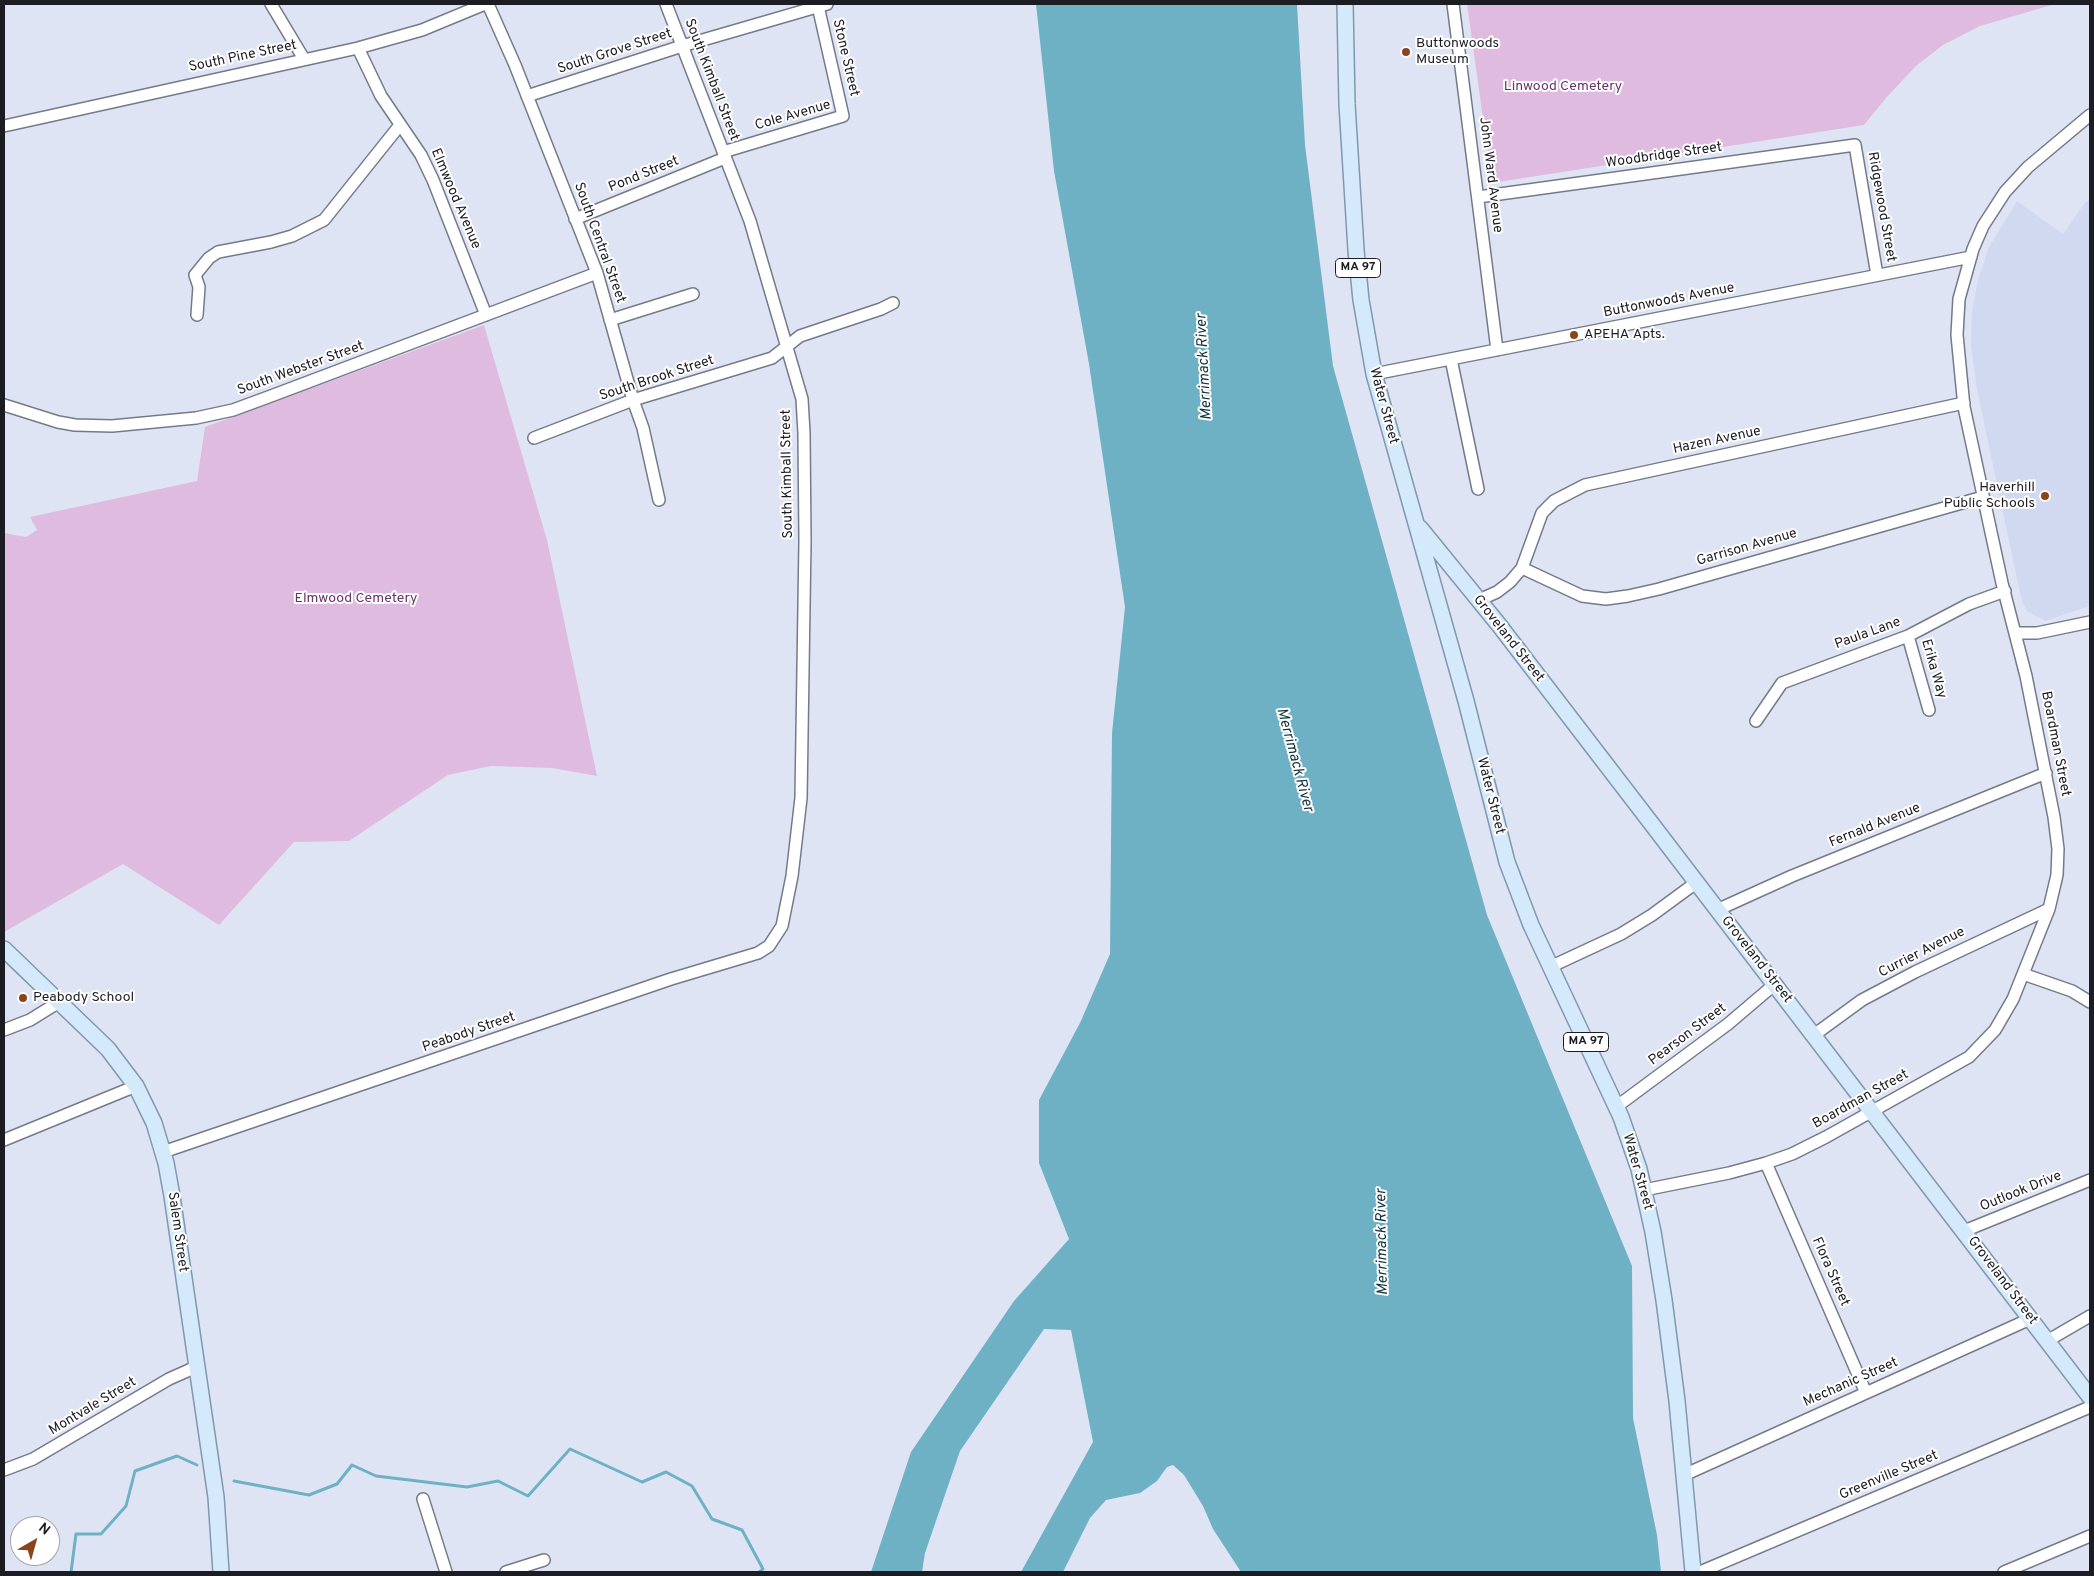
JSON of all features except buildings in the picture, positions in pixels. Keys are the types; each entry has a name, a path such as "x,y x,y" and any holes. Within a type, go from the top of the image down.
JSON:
{"main road":[{"name":"Water Street","path":"1346,4 1347,104 1352,198 1361,300 1374,374 1384,414 1418,525 1508,862 1527,916 1616,1107 1636,1160 1644,1190 1664,1300 1693,1572"},
{"name":"Groveland Street","path":"1418,525 1479,600 1775,984 2090,1397"},
{"name":"Salem Street","path":"4,949 108,1049 136,1086 154,1123 163,1152 172,1196 216,1497 221,1572"}],"street":[{"path":"271,4 304,59"},
{"name":"South Pine Street","path":"4,126 358,48 422,30 486,4"},
{"name":"South Central Street","path":"486,4 527,96 597,273 633,400 643,428 658,500"},
{"name":"South Kimball Street","path":"666,4 750,221 802,399 804,433 800,798 787,908 778,934"},
{"name":"John Ward Avenue","path":"1453,4 1497,350"},
{"name":"South Grove Street","path":"527,96 682,46 822,5"},
{"name":"Stone Street","path":"822,5 843,116"},
{"name":"Elmwood Avenue","path":"358,48 381,96 421,155 433,180 486,315"},
{"name":"Boardman Street","path":"1644,1190 1729,1173 1792,1154 1969,1057 1982,1045 2002,1018 2023,974 2049,909 2057,875 2058,849 2046,773 2015,632 2004,592 1964,403 1957,335 1958,308 1971,257 1984,226 2005,192 2028,166 2090,115"},
{"name":"Cole Avenue","path":"724,155 843,116"},
{"path":"197,315 199,298 195,275 209,258 218,252 292,236 324,220 400,126"},
{"name":"Woodbridge Street","path":"1478,197 1855,144"},
{"name":"Ridgewood Street","path":"1855,144 1877,275"},
{"name":"Pond Street","path":"575,219 724,155"},
{"name":"Buttonwoods Avenue","path":"1374,374 1971,257"},
{"name":"South Webster Street","path":"4,405 58,422 75,425 129,425 196,418 233,410 597,273"},
{"path":"610,320 693,294"},
{"name":"South Brook Street","path":"534,438 633,400 772,358 800,336 893,303"},
{"path":"1451,359 1478,489"},
{"name":"Hazen Avenue","path":"1522,568 1542,513 1554,501 1584,485 1964,403"},
{"name":"Garrison Avenue","path":"1522,568 1582,596 1606,599 1628,596 1669,587 1983,497"},
{"path":"1479,600 1498,592 1522,568"},
{"name":"Paula Lane","path":"1756,721 1782,683 1908,636 1961,608 2004,592"},
{"path":"2015,632 2045,632 2090,622"},
{"name":"Erika Way","path":"1908,636 1929,710"},
{"name":"Fernald Avenue","path":"1717,910 1792,876 2046,773"},
{"path":"1550,967 1621,934 1652,915 1696,882"},
{"name":"Currier Avenue","path":"1814,1035 1862,1000 1915,972 2049,909"},
{"name":"Peabody Street","path":"163,1152 662,983 758,953 768,946 778,934"},
{"path":"2023,974 2072,990 2090,1002"},
{"name":"Pearson Street","path":"1616,1107 1728,1024 1775,984"},
{"path":"4,1030 30,1020 59,1002"},
{"path":"4,1140 136,1086"},
{"name":"Flora Street","path":"1766,1163 1866,1393"},
{"name":"Outlook Drive","path":"1964,1231 2090,1180"},
{"path":"2046,1341 2090,1316"},
{"name":"Mechanic Street","path":"1684,1475 2030,1319"},
{"name":"Montvale Street","path":"4,1470 41,1455 169,1379 196,1367"},
{"name":"Greenville Street","path":"1700,1572 2090,1407"},
{"path":"423,1499 446,1572"},
{"path":"2004,1572 2029,1567 2090,1536"},
{"path":"506,1572 544,1560"}],"shaded area":[{"name":"Haverhill Public Schools","path":"2090,199 2090,606 2045,621 2027,611 2022,602 1977,390 1971,345 1972,311 1978,280 1989,247 2017,201 2063,234 2084,204"}],"green space":[{"name":"Linwood Cemetery","path":"1467,4 2055,4 1980,26 1943,45 1916,66 1864,125 1492,183"},
{"name":"Elmwood Cemetery","path":"484,325 547,540 597,776 552,768 491,766 448,775 349,841 294,842 219,925 123,864 4,932 4,533 26,537 37,530 30,517 197,481 205,427"}],"water":[{"name":"Merrimack River","path":"1036,4 1297,4 1305,145 1333,366 1487,915 1632,1266 1633,1418 1657,1535 1661,1572 1241,1572 1213,1529 1203,1506 1184,1475 1173,1465 1167,1467 1157,1481 1140,1493 1106,1500 1090,1518 1063,1572 1021,1572 1093,1442 1071,1330 1044,1329 960,1451 925,1553 922,1572 871,1572 911,1452 1014,1301 1069,1239 1039,1163 1039,1100 1080,1023 1110,954 1112,733 1125,607 1089,364 1054,171"}],"waterway":[{"path":"234,1481 309,1495 337,1484 352,1465 376,1476 467,1487 498,1481 528,1496 570,1449 642,1482 666,1472 692,1486 712,1519 742,1530 763,1569 759,1572"},
{"path":"71,1572 76,1534 101,1534 126,1506 135,1471 177,1456 197,1465"}],"place":[{"name":"Buttonwoods Museum","path":"1406,52"},
{"name":"APEHA Apts.","path":"1574,335"},
{"name":"Haverhill Public Schools","path":"2045,496"},
{"name":"Peabody School","path":"23,998"}]}
